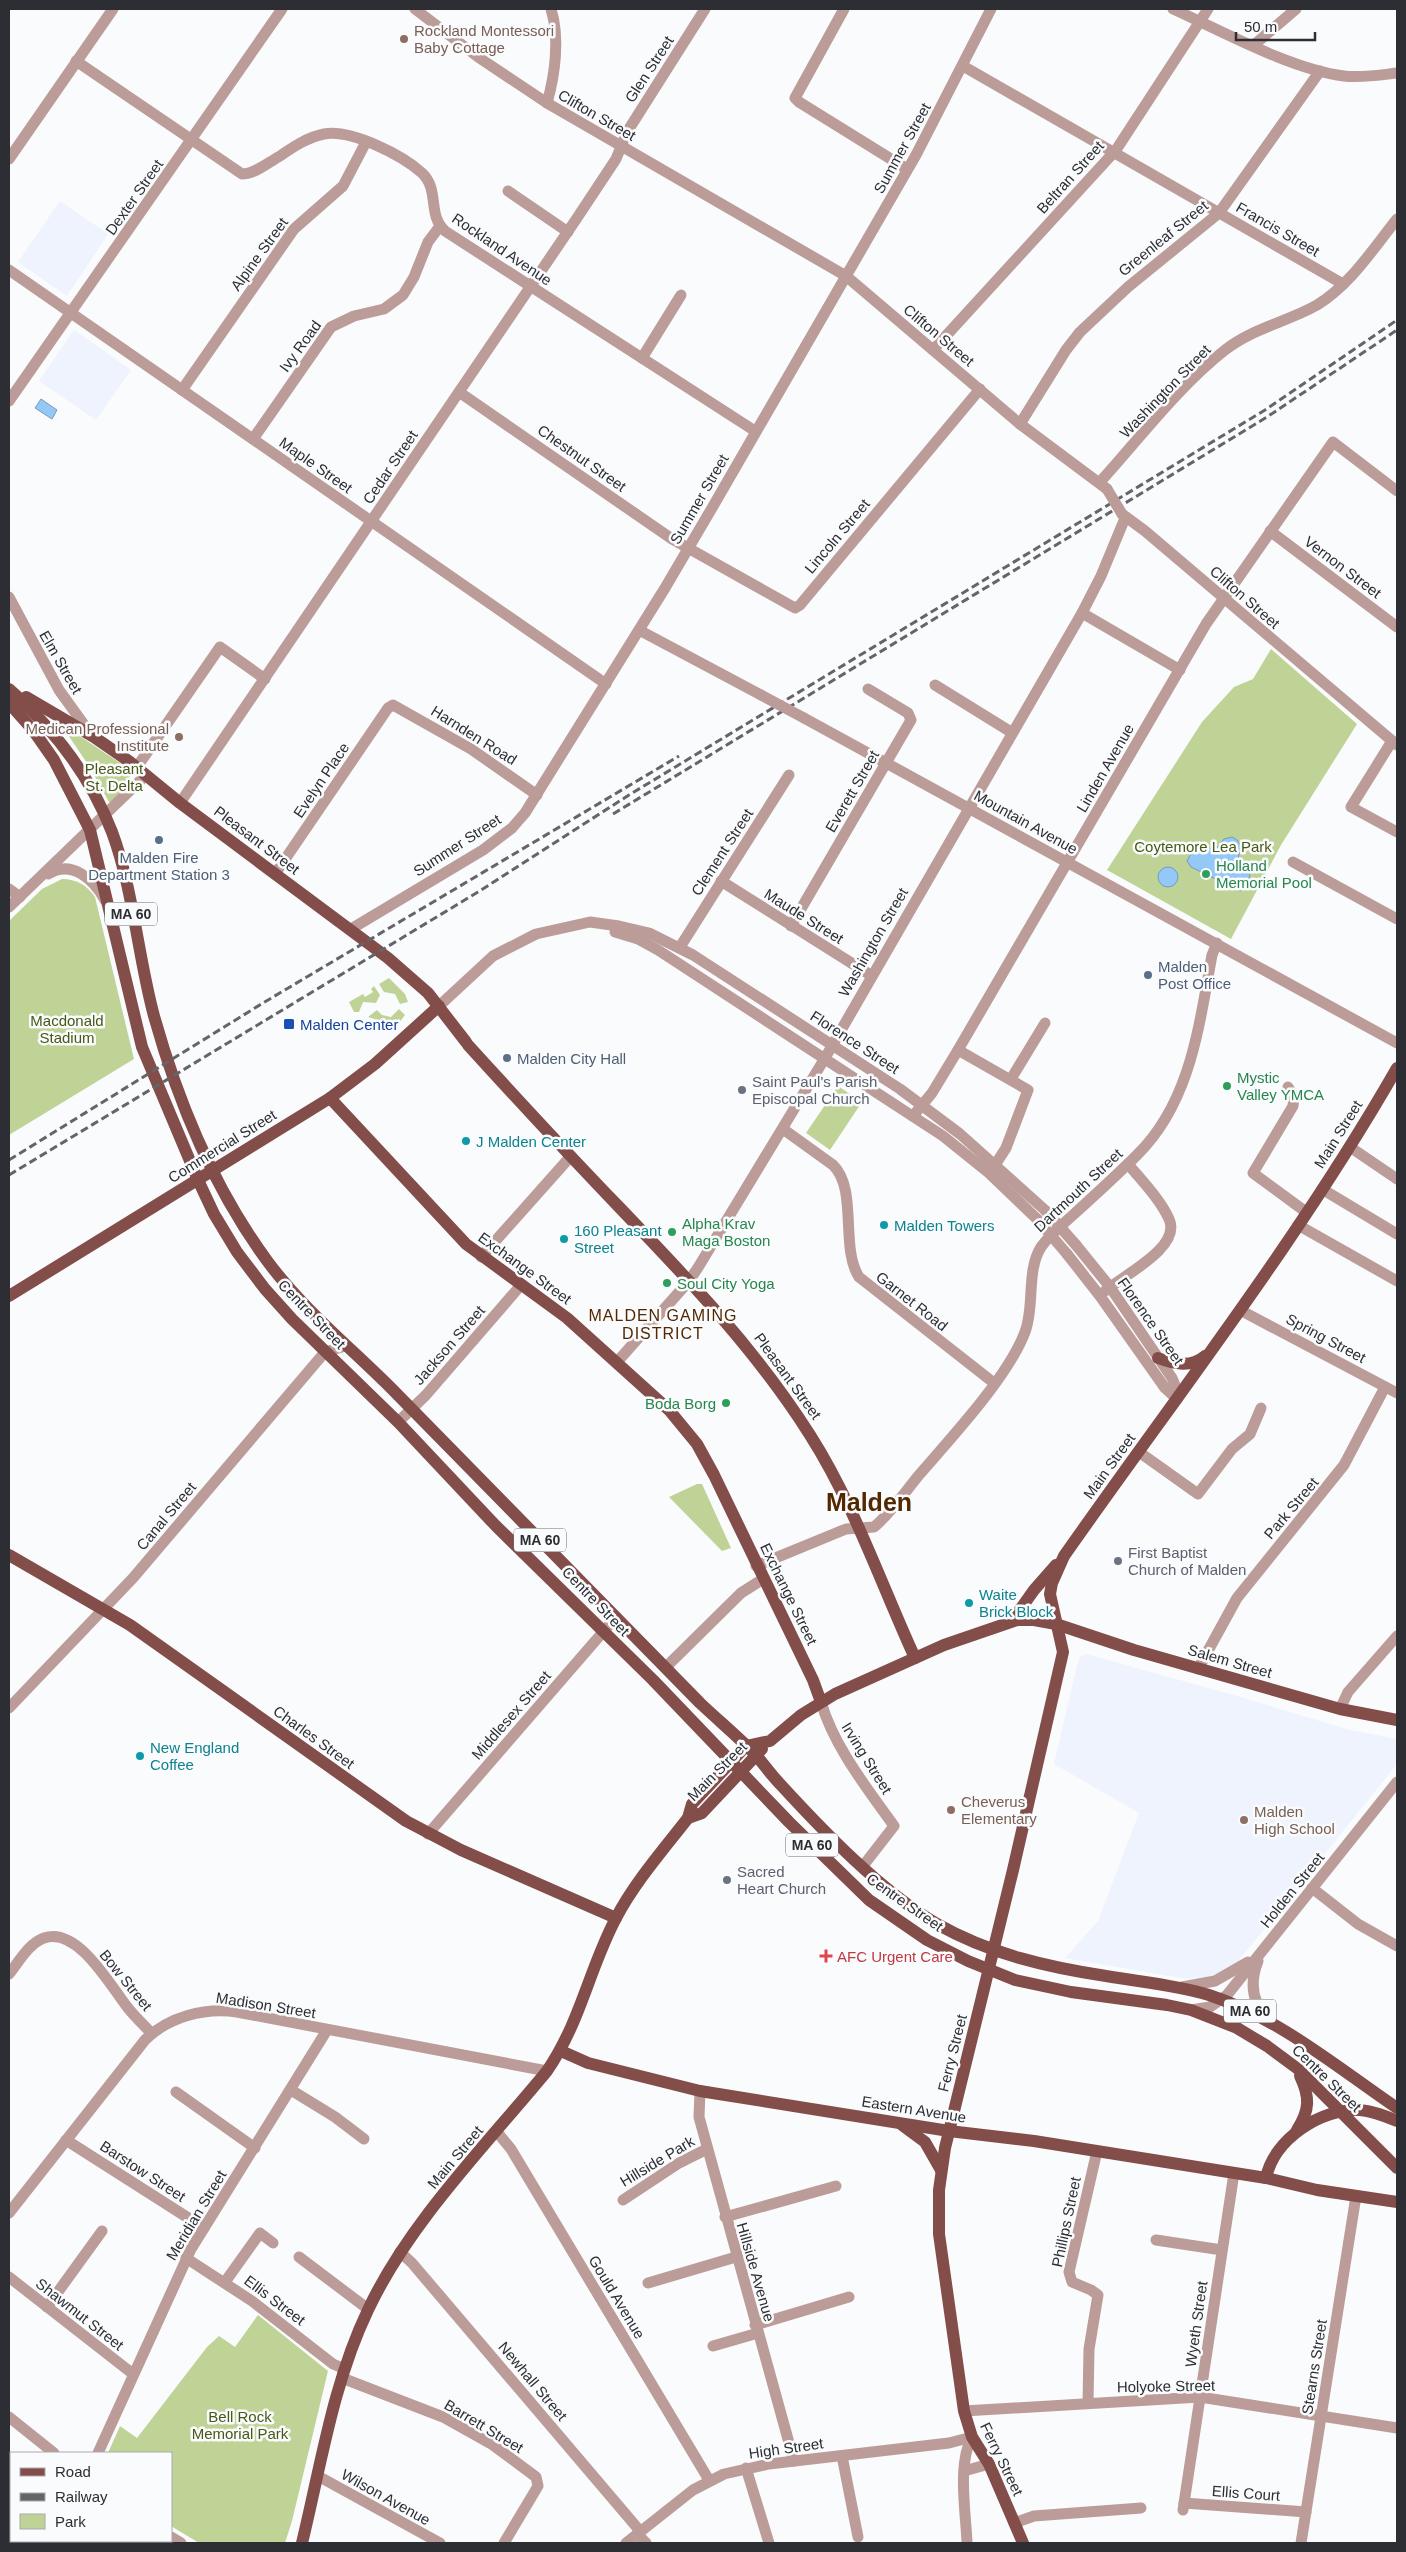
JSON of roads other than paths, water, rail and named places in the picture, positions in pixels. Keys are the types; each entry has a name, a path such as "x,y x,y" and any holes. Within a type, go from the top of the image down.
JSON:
{"main road":[{"name":"Pleasant Street","path":"9,688 94,737 142,771 180,803 408,974 439,1006 467,1043 570,1156 690,1281 743,1341 788,1402 820,1450 858,1528 915,1658"},
{"name":"Centre Street","path":"9,688 42,719 71,755 112,833 143,972 164,1049 188,1114 213,1171 239,1219 267,1261 302,1302 345,1346 397,1394 410,1410 757,1756 787,1792 862,1866 919,1912 957,1934 993,1949 1044,1966 1178,1987 1248,2010 1277,2027 1397,2108"},
{"name":"Centre Street","path":"9,703 33,730 54,760 90,830 142,1047 198,1180 218,1220 245,1263 265,1289 325,1352 398,1422 496,1526 602,1630 869,1900 927,1940 989,1970 1015,1980 1044,1988 1191,2010 1244,2032 1298,2069 1397,2168"},
{"name":"Commercial Street","path":"9,1296 330,1098 394,1048 439,1006"},
{"name":"Main Street","path":"688,1818 702,1813 757,1756 766,1743 821,1702 915,1658 978,1632 1012,1621 1034,1620 1056,1624 1050,1594 1052,1583 1064,1556 1240,1310 1350,1147 1397,1068"},
{"name":"Exchange Street","path":"330,1098 453,1232 481,1256 567,1318 669,1410 697,1444 813,1680 821,1702"},
{"path":"1158,1358 1181,1364 1193,1363 1214,1347"},
{"name":"Charles Street","path":"9,1555 130,1625 378,1803 428,1834 616,1918"},
{"path":"1012,1621 1034,1590 1064,1556"},
{"name":"Salem Street","path":"1056,1624 1198,1669 1340,1709 1397,1720"},
{"name":"Ferry Street","path":"1023,2543 989,2464 972,2437 964,2411 939,2234 938,2207 941,2170 949,2131 989,1970 1063,1652 1056,1624"},
{"name":"Main Street","path":"302,2543 343,2373 368,2309 400,2252 430,2212 547,2071 561,2051 578,2014 616,1918 636,1887 688,1818 692,1804 746,1746 766,1743"},
{"name":"Eastern Avenue","path":"561,2051 588,2063 700,2091 949,2131 1097,2151 1266,2178 1304,2187 1397,2202"},
{"path":"1266,2178 1268,2167 1275,2154 1297,2130 1305,2117 1309,2100 1298,2069"},
{"path":"1297,2130 1341,2112 1366,2111 1397,2121"},
{"path":"898,2123 925,2142 941,2170"}],"street":[{"path":"9,159 113,9"},
{"name":"Dexter Street","path":"9,401 282,9"},
{"name":"Clifton Street","path":"415,9 478,57 546,103 846,276 1020,424 1103,486 1124,516 1145,531 1394,743"},
{"path":"546,103 553,76 554,24 551,9"},
{"name":"Glen Street","path":"621,147 626,132 705,9"},
{"path":"844,9 795,98 798,102 907,169"},
{"name":"Summer Street","path":"347,927 503,835 521,818 606,684 688,549 907,169 963,66 991,9"},
{"path":"1173,9 1254,45 1320,71 1351,77 1397,73"},
{"name":"Beltran Street","path":"933,350 1113,153 1208,9"},
{"path":"1254,45 1296,9"},
{"name":"Rockland Avenue","path":"76,61 237,172 247,174 299,144 320,135 336,134 366,142 400,158 425,176 433,189 434,213 440,226 755,431"},
{"name":"Francis Street","path":"963,66 1343,284"},
{"name":"Greenleaf Street","path":"1020,424 1066,350 1080,332 1128,286 1219,213 1320,71"},
{"name":"Alpine Street","path":"182,390 294,229 343,186 366,142"},
{"name":"Cedar Street","path":"180,803 568,232 616,159 621,147"},
{"path":"508,192 568,232"},
{"name":"Washington Street","path":"1103,486 1186,386 1220,354 1254,332 1310,309 1343,284 1397,219"},
{"name":"Ivy Road","path":"253,439 331,327 354,316 384,309 403,295 414,277 428,242 440,226"},
{"name":"Maple Street","path":"9,270 606,684"},
{"path":"642,358 681,295"},
{"name":"Lincoln Street","path":"688,549 790,607 798,606 980,389"},
{"name":"Chestnut Street","path":"459,392 688,549"},
{"name":"Linden Avenue","path":"913,1116 923,1105 958,1050 1223,597 1333,442 1397,491"},
{"name":"Washington Street","path":"617,1362 690,1281 783,1129 1011,732 1082,613 1101,576 1124,516"},
{"name":"Vernon Street","path":"1270,531 1397,627"},
{"name":"Elm Street","path":"9,597 60,690 78,718 94,737"},
{"path":"1082,613 1180,670"},
{"name":"Mountain Avenue","path":"639,630 969,807 1397,1043"},
{"path":"9,907 104,817 142,771 220,647 265,679"},
{"path":"935,685 1011,732"},
{"name":"Everett Street","path":"791,926 911,717 868,688"},
{"name":"Harnden Road","path":"393,705 472,749 537,795"},
{"name":"Evelyn Place","path":"275,874 388,708 393,705"},
{"path":"1394,743 1352,807 1397,832"},
{"name":"Clement Street","path":"680,947 789,775"},
{"path":"1293,862 1397,919"},
{"path":"40,878 60,869 78,872 95,884 108,905"},
{"name":"Maude Street","path":"721,881 872,976"},
{"path":"9,889 20,896"},
{"name":"Florence Street","path":"439,1006 484,963 502,950 536,934 590,922 649,933 680,947 712,966 923,1105 995,1164 1041,1215 1067,1254 1100,1296 1165,1388 1177,1400"},
{"name":"Florence Street","path":"569,927 610,931 638,939 825,1058 913,1116 967,1155 1076,1245 1110,1287 1175,1384 1177,1400"},
{"name":"Dartmouth Street","path":"858,1528 870,1528 878,1523 994,1383 1016,1351 1026,1329 1038,1251 1055,1231 1128,1164 1160,1128 1185,1078 1198,1030 1212,955 1218,944"},
{"path":"703,980 712,966"},
{"path":"1011,1079 1045,1023"},
{"path":"958,1050 1011,1079 1027,1089 1028,1092 1005,1150 995,1164"},
{"path":"1288,1087 1294,1097 1294,1106 1253,1173 1306,1212"},
{"name":"Garnet Road","path":"783,1129 836,1168 843,1186 854,1266 861,1279 994,1383"},
{"path":"1350,1147 1397,1178"},
{"path":"481,1256 570,1156"},
{"path":"1100,1296 1162,1248 1172,1232 1171,1224 1164,1211 1128,1164"},
{"path":"1322,1189 1397,1234"},
{"path":"1298,1225 1397,1281"},
{"name":"Jackson Street","path":"398,1422 426,1395 520,1285"},
{"name":"Spring Street","path":"1240,1310 1397,1393"},
{"path":"325,1352 345,1346"},
{"name":"Canal Street","path":"9,1708 104,1609 325,1352"},
{"name":"Park Street","path":"1198,1669 1237,1598 1344,1465 1385,1387"},
{"path":"1139,1452 1198,1494 1232,1450 1250,1434 1261,1408"},
{"path":"756,1566 846,1530 858,1528"},
{"path":"666,1667 742,1593 763,1579"},
{"name":"Middlesex Street","path":"428,1834 602,1630 616,1617"},
{"path":"1340,1709 1348,1692 1397,1636"},
{"name":"Irving Street","path":"821,1702 828,1725 894,1826 862,1866"},
{"name":"Holden Street","path":"1191,2010 1205,2009 1222,2000 1397,1782"},
{"path":"1312,1888 1358,1924 1397,1946"},
{"name":"Bow Street","path":"9,1974 43,1938 57,1937 66,1940 90,1957 129,2010 152,2034"},
{"path":"1266,1946 1254,1972 1254,1994 1263,2014 1277,2027"},
{"name":"Holden Street","path":"1178,1987 1201,1985 1222,1978 1246,1964 1266,1946"},
{"name":"Madison Street","path":"9,2213 152,2034 183,2018 214,2010 547,2071"},
{"name":"Meridian Street","path":"98,2452 186,2258 292,2090 327,2030"},
{"path":"292,2090 335,2117 364,2139"},
{"name":"Hillside Avenue","path":"700,2091 698,2111 707,2148 794,2461"},
{"path":"176,2092 255,2148"},
{"name":"Gould Avenue","path":"497,2132 511,2149 709,2480"},
{"name":"Barstow Street","path":"66,2140 204,2228"},
{"name":"Hillside Park","path":"623,2200 679,2163 707,2148"},
{"name":"Phillips Street","path":"1088,2403 1088,2349 1098,2295 1072,2282 1069,2272 1097,2151"},
{"name":"Wyeth Street","path":"1184,2507 1234,2173"},
{"path":"725,2217 836,2186"},
{"name":"Stearns Street","path":"1301,2543 1356,2196"},
{"path":"47,2307 102,2231"},
{"path":"225,2282 260,2233 273,2243"},
{"path":"1156,2240 1222,2250"},
{"name":"Newhall Street","path":"400,2252 412,2263 511,2377 646,2543"},
{"path":"299,2256 368,2309"},
{"path":"648,2283 736,2257"},
{"name":"Ellis Street","path":"186,2258 225,2282 334,2364 343,2373"},
{"name":"Shawmut Street","path":"9,2277 134,2374"},
{"path":"713,2346 756,2329 850,2297"},
{"name":"Barrett Street","path":"343,2373 443,2417 493,2445 536,2476 538,2486 504,2543"},
{"name":"Holyoke Street","path":"964,2411 1200,2398 1397,2428"},
{"path":"11,2423 53,2452"},
{"path":"967,2543 964,2471 966,2448 972,2437"},
{"name":"High Street","path":"626,2543 709,2480 746,2468 949,2443 972,2437"},
{"path":"842,2456 858,2537"},
{"path":"964,2471 989,2464"},
{"path":"746,2468 769,2543"},
{"name":"Wilson Avenue","path":"318,2476 440,2543"},
{"name":"Ellis Court","path":"1184,2507 1306,2512"},
{"path":"1014,2523 1034,2516 1142,2508"}],"water":[{"path":"41,399 57,410 52,419 35,408"},
{"path":"1232,837 1241,846 1237,863 1248,870 1250,875 1245,888 1240,891 1191,867 1187,861 1195,846 1202,845 1215,850 1224,839"},
{"path":"1168,867 1175,870 1178,877 1175,884 1168,887 1161,884 1158,877 1161,870"}],"railway":[{"path":"9,1175 478,892 629,795 1265,410 1397,320"},
{"path":"613,814 1267,417 1397,330"},
{"path":"9,1160 263,1003 679,756"}],"place":[{"name":"Rockland Montessori Baby Cottage","path":"404,39"},
{"name":"Medican Professional Institute","path":"179,737"},
{"name":"Malden Fire Department Station 3","path":"159,840"},
{"name":"Holland Memorial Pool","path":"1206,874"},
{"name":"Malden Post Office","path":"1148,975"},
{"name":"Malden Center","path":"289,1024"},
{"name":"Malden City Hall","path":"507,1058"},
{"name":"Mystic Valley YMCA","path":"1227,1086"},
{"name":"Saint Paul's Parish Episcopal Church","path":"742,1090"},
{"name":"J Malden Center","path":"466,1141"},
{"name":"Malden Towers","path":"884,1225"},
{"name":"Alpha Krav Maga Boston","path":"672,1232"},
{"name":"160 Pleasant Street","path":"564,1239"},
{"name":"Soul City Yoga","path":"667,1283"},
{"name":"Boda Borg","path":"726,1403"},
{"name":"First Baptist Church of Malden","path":"1118,1561"},
{"name":"Waite Brick Block","path":"969,1603"},
{"name":"New England Coffee","path":"140,1756"},
{"name":"Cheverus Elementary","path":"951,1810"},
{"name":"Malden High School","path":"1244,1820"},
{"name":"Sacred Heart Church","path":"727,1880"},
{"name":"AFC Urgent Care","path":"826,1956"}],"district":[{"name":"MALDEN GAMING DISTRICT","path":"663,1324"},
{"name":"Malden","path":"869,1502"}],"park label":[{"name":"Pleasant St. Delta","path":"114,776"},
{"name":"Coytemore Lea Park","path":"1203,846"},
{"name":"Macdonald Stadium","path":"67,1028"},
{"name":"Bell Rock Memorial Park","path":"240,2424"}]}
